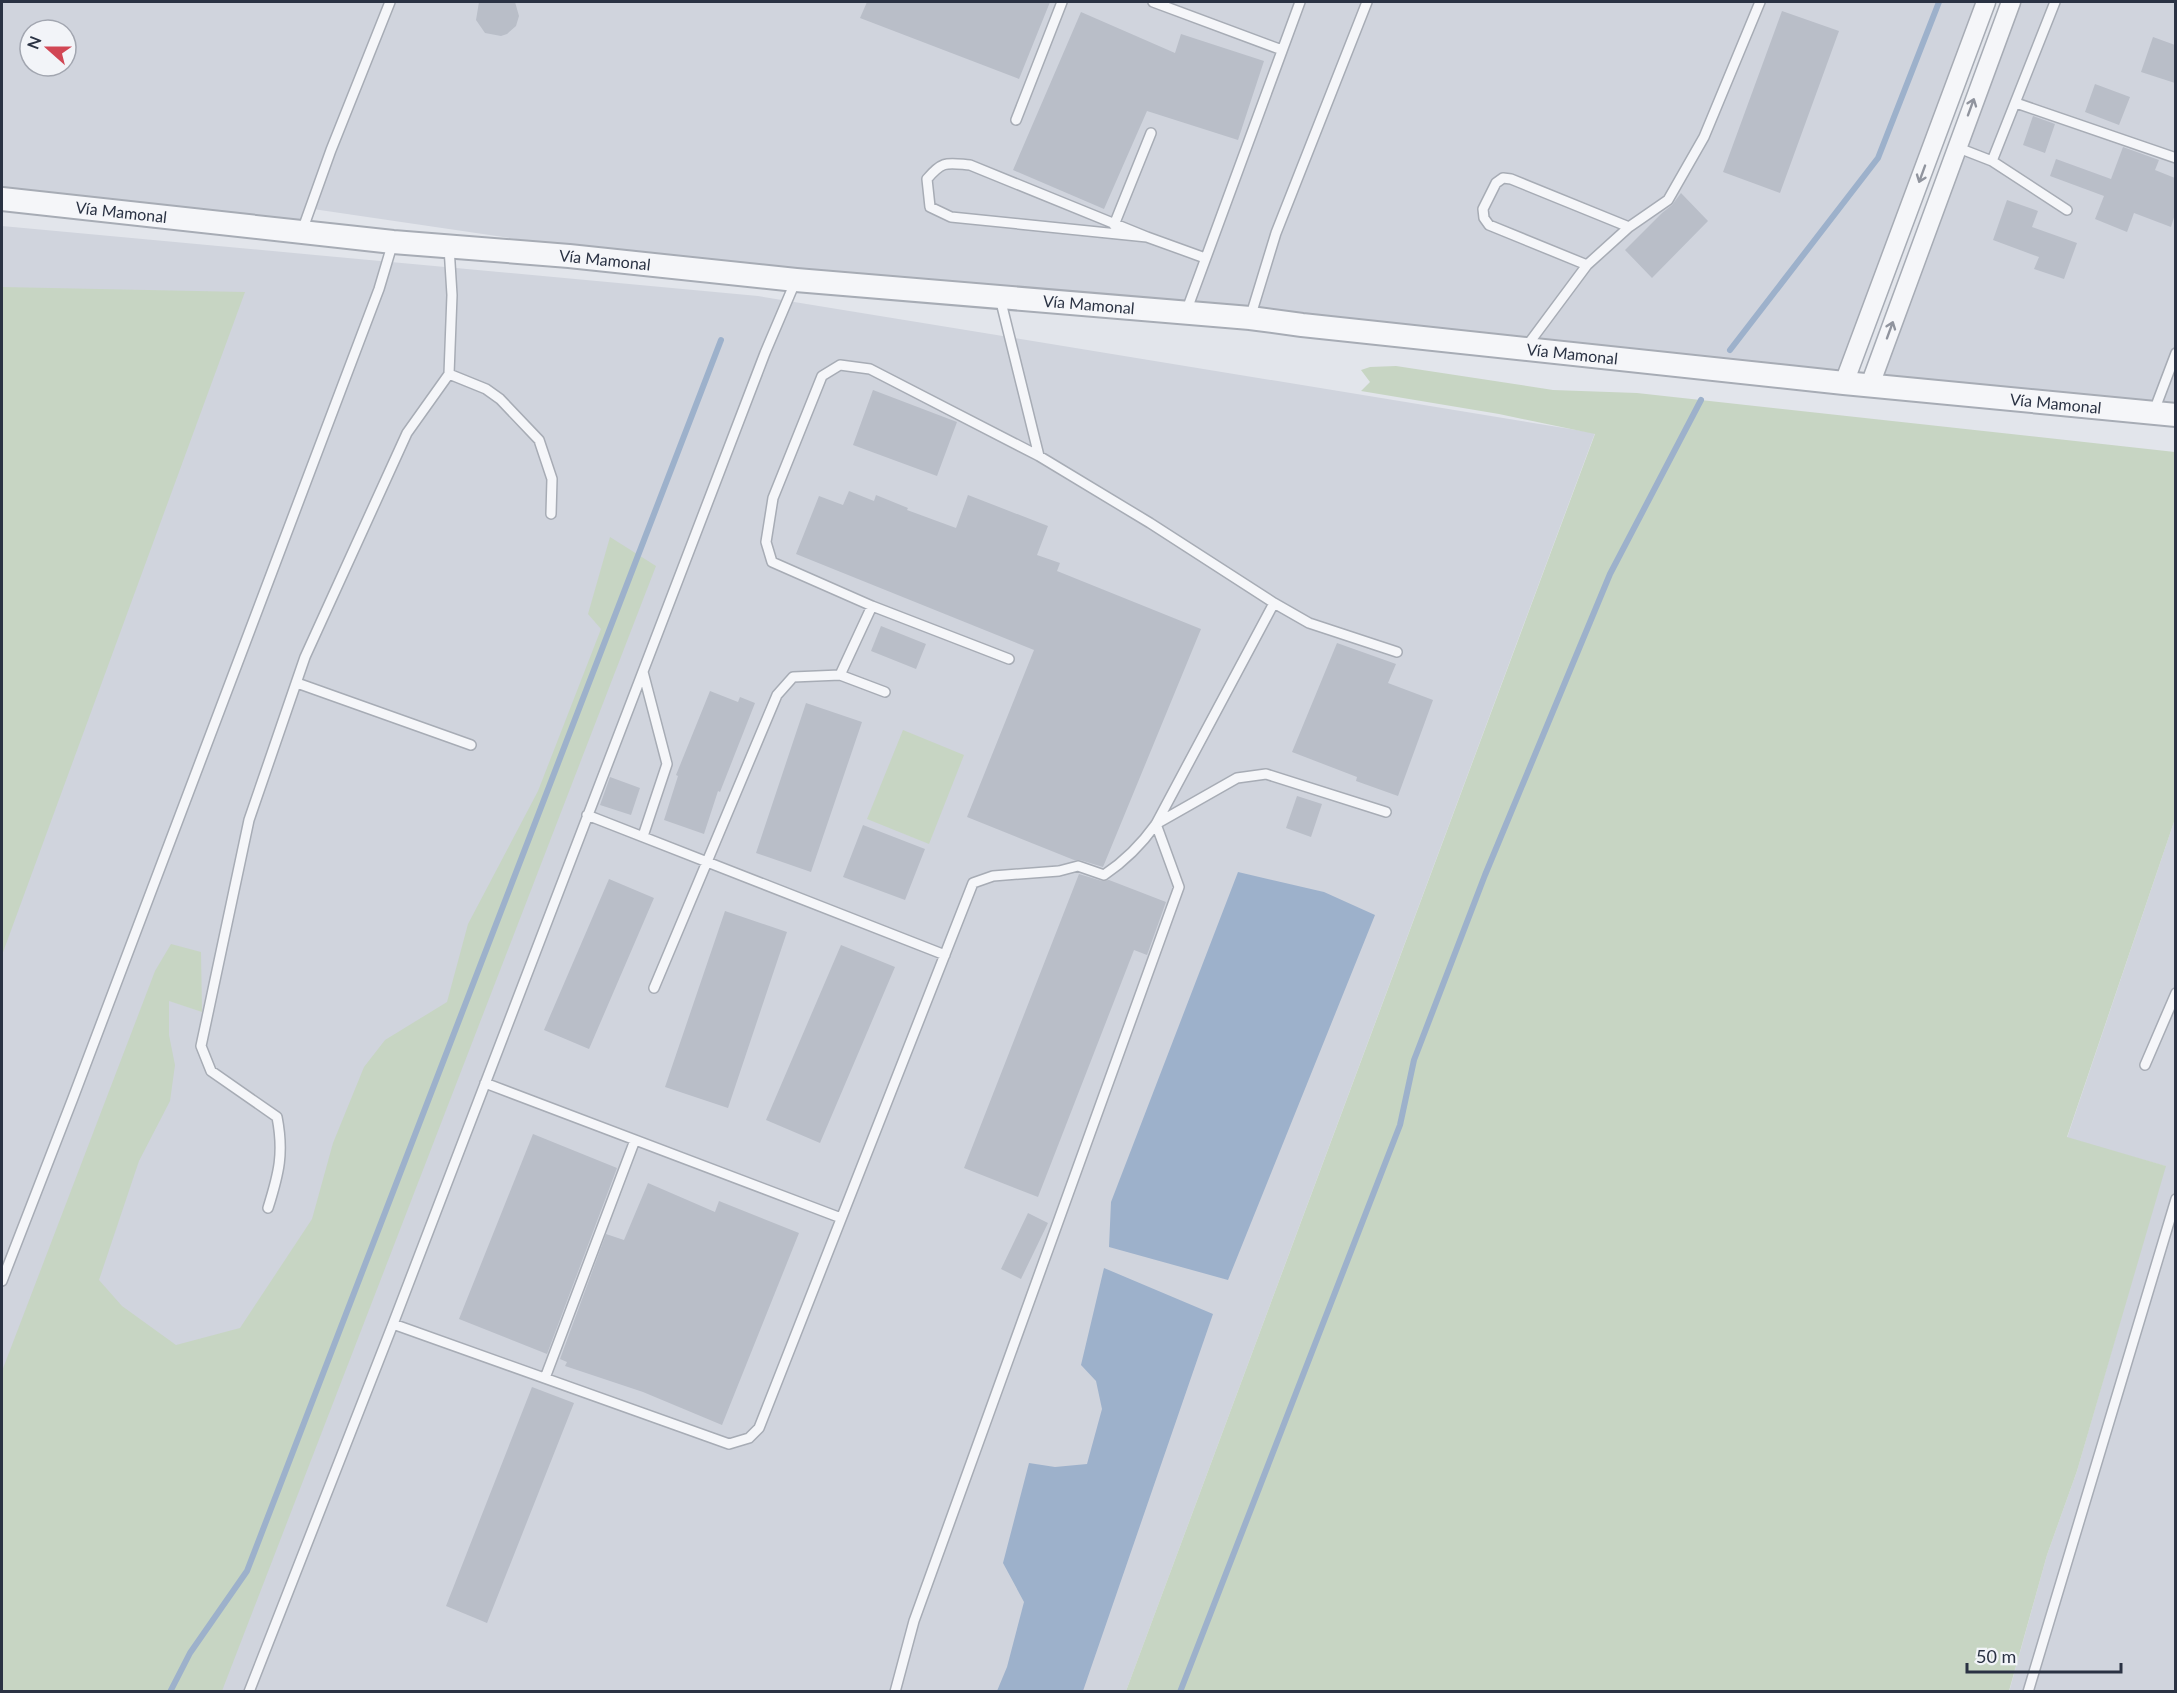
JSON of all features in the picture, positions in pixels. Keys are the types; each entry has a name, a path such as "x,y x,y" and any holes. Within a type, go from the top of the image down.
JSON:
{"street":[{"path":"1844,383 1986,2"},
{"path":"1870,385 2011,2"},
{"name":"Vía Mamonal","path":"2,200 393,242 569,256 796,280 1250,318 1844,383 2164,414"}],"lane":[{"path":"301,233 331,150 390,2"},
{"path":"1016,120 1062,2"},
{"path":"1153,2 1282,50"},
{"path":"1186,312 1300,2"},
{"path":"1250,318 1276,233 1367,2"},
{"path":"1525,349 1587,265 1629,227 1668,200 1704,137 1760,2"},
{"path":"1992,161 2055,2"},
{"path":"2016,103 2175,158"},
{"path":"1114,225 1150,132"},
{"path":"1956,147 1992,161 2067,210"},
{"path":"1147,237 951,217 930,207 927,179 937,166 948,163 970,165 1114,225 1205,258"},
{"path":"1587,265 1489,225 1484,218 1483,209 1496,183 1503,178 1511,179 1629,227"},
{"path":"2,1281 379,289 393,242"},
{"path":"268,1208 279,1170 281,1138 277,1116 211,1071 201,1046 249,820 305,657 407,433 449,374 452,295 449,247"},
{"path":"249,1692 393,1324 765,353 796,280"},
{"path":"999,296 1039,456"},
{"path":"2164,414 2175,353"},
{"path":"1009,659 872,606 772,562 766,542 772,498 822,376 840,365 870,369 1039,456 1309,623 1396,652"},
{"path":"449,374 486,389 500,399 539,440 552,479 551,514"},
{"path":"393,1324 729,1444 749,1438 759,1428 974,881 993,876 1059,871 1078,866 1104,875 1141,845 1156,824 1274,603"},
{"path":"840,675 872,606"},
{"path":"643,672 668,764 643,836"},
{"path":"654,988 777,695 793,677 840,675 885,692"},
{"path":"297,683 471,746"},
{"path":"1156,824 1238,778 1266,774 1386,812"},
{"path":"587,814 945,955"},
{"path":"895,1692 914,1622 1179,887 1156,824"},
{"path":"2145,1065 2175,993"},
{"path":"485,1083 841,1218"},
{"path":"545,1378 634,1140"},
{"path":"2028,1692 2175,1198"}],"shaded area":[{"path":"2,2 1982,2 1837,374 796,280 313,209 301,233 2,199"},
{"path":"2014,2 2175,2 2175,415 1870,385"},
{"path":"2,226 758,296 1595,433 1126,1691 2,1691"},
{"path":"2175,819 2175,1691 2009,1692 2047,1555 2077,1471 2165,1166 2067,1138"}],"green space":[{"path":"2,287 245,292 2,955"},
{"path":"1396,366 1553,390 1637,393 2175,452 2175,819 2067,1137 2166,1166 2077,1471 2047,1555 2009,1691 1126,1691 1595,434 1499,414 1361,391 1370,382 1361,370 1370,367"},
{"path":"610,537 656,566 222,1691 2,1691 2,1371 155,971 171,944 201,952 202,1012 169,1001 169,1035 175,1065 170,1101 139,1161 99,1280 122,1306 176,1345 240,1328 312,1219 333,1143 364,1067 385,1040 447,1002 468,924 538,791 601,629 588,614"},
{"path":"903,730 964,755 929,844 867,819"}],"water":[{"path":"1238,872 1324,892 1375,915 1228,1280 1109,1247 1111,1202"},
{"path":"1104,1268 1213,1314 1083,1691 997,1691 1007,1667 1024,1602 1003,1563 1029,1463 1055,1467 1087,1464 1102,1409 1096,1381 1081,1365"}],"building":[{"path":"479,2 515,2 519,16 516,26 501,36 485,33 476,20"},
{"path":"867,2 1050,2 1019,79 860,18"},
{"path":"1782,11 1839,31 1780,193 1723,172"},
{"path":"1081,12 1175,53 1181,34 1264,61 1238,140 1147,111 1104,209 1013,170"},
{"path":"2153,37 2175,45 2175,83 2141,72"},
{"path":"2095,84 2130,97 2119,125 2085,112"},
{"path":"2033,116 2055,124 2045,153 2023,145"},
{"path":"2123,147 2159,160 2155,170 2175,178 2175,214 2171,227 2134,213 2127,232 2095,219 2104,196 2050,176 2056,159 2111,179"},
{"path":"1681,193 1708,221 1652,278 1625,250 1672,205"},
{"path":"2007,200 2038,211 2032,227 2077,243 2064,279 2034,269 2039,257 1993,240"},
{"path":"873,390 957,422 937,476 853,445"},
{"path":"849,491 874,501 876,495 908,508 907,510 956,528 968,495 1048,526 1037,555 1060,563 1057,571 1201,629 1103,867 1074,860 967,817 1034,650 796,554 819,496 843,505"},
{"path":"881,626 926,644 916,669 871,651"},
{"path":"1337,643 1396,664 1388,683 1433,700 1398,796 1356,781 1357,777 1292,752"},
{"path":"710,691 738,702 740,697 755,703 720,792 718,791 704,834 664,820 678,776 676,775"},
{"path":"806,703 862,722 811,872 756,853"},
{"path":"610,777 640,788 631,815 600,805"},
{"path":"1297,796 1322,804 1311,837 1286,828"},
{"path":"863,825 925,849 905,900 843,877"},
{"path":"1079,874 1102,881 1109,880 1166,902 1147,955 1134,950 1038,1197 964,1168"},
{"path":"609,879 654,898 589,1049 544,1030"},
{"path":"725,911 787,932 728,1108 665,1087"},
{"path":"841,945 895,967 820,1143 766,1120"},
{"path":"533,1134 617,1168 547,1354 459,1319"},
{"path":"648,1183 715,1212 719,1201 799,1233 722,1425 643,1392 565,1366 567,1362 560,1359 606,1234 624,1240"},
{"path":"1028,1213 1048,1223 1021,1279 1001,1269"},
{"path":"532,1387 574,1403 487,1623 446,1606"}],"waterway":[{"path":"1730,350 1878,158 1939,2"},
{"path":"170,1692 190,1653 247,1571 721,340"},
{"path":"1180,1692 1400,1125 1414,1060 1485,875 1610,574 1701,400"}]}
